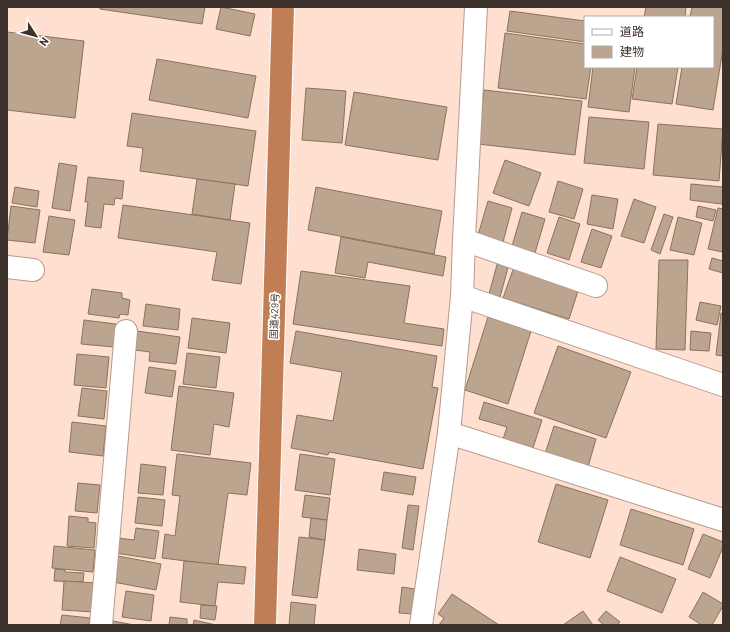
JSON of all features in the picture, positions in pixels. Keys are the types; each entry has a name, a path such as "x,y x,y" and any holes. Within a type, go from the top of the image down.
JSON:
{"highway":[{"name":"国道429号","path":"265,625 283,7"}],"street":[{"path":"421,625 449,434 462,296 476,7"},
{"path":"464,240 596,286"},
{"path":"7,267 33,270"},
{"path":"462,296 723,385"},
{"path":"101,625 126,331"},
{"path":"449,434 723,520"}],"building":[{"path":"100,7 205,7 202,24 100,9"},
{"path":"221,7 255,14 250,36 216,29"},
{"path":"646,7 686,7 685,16 644,16"},
{"path":"692,7 723,7 723,49 713,110 676,104 682,68 714,68 714,16 690,16"},
{"path":"510,11 584,21 584,42 507,31"},
{"path":"7,32 84,41 75,118 7,110"},
{"path":"505,33 584,44 584,68 591,68 586,99 498,88"},
{"path":"157,59 256,76 248,118 149,100"},
{"path":"593,68 635,68 629,112 588,107"},
{"path":"637,68 678,68 672,104 632,99"},
{"path":"306,88 346,91 342,143 302,140"},
{"path":"484,90 582,101 575,155 478,144"},
{"path":"354,92 447,107 438,160 345,145"},
{"path":"132,113 256,131 248,186 140,171 143,148 127,146"},
{"path":"589,117 649,122 644,169 584,163"},
{"path":"658,124 723,129 719,181 653,175"},
{"path":"505,160 541,173 529,206 493,193"},
{"path":"59,163 77,166 70,211 52,208"},
{"path":"88,177 124,181 122,199 115,198 114,205 104,204 101,228 85,226 88,202 85,202"},
{"path":"197,179 235,184 230,220 192,214"},
{"path":"558,181 583,189 574,219 549,212"},
{"path":"691,184 723,187 722,204 690,200"},
{"path":"15,187 39,191 37,207 12,203"},
{"path":"316,187 442,211 434,254 308,230"},
{"path":"592,195 618,199 613,229 587,224"},
{"path":"634,199 656,207 644,243 621,236"},
{"path":"488,201 512,208 503,242 478,235"},
{"path":"123,205 250,223 241,284 212,280 217,252 118,238"},
{"path":"11,206 40,210 35,243 7,240"},
{"path":"698,206 716,210 713,221 696,217"},
{"path":"718,208 723,209 723,252 708,249"},
{"path":"522,212 545,219 535,253 512,246"},
{"path":"664,214 673,217 660,254 651,250"},
{"path":"49,216 75,220 69,255 43,252"},
{"path":"559,217 580,224 569,260 547,253"},
{"path":"678,217 702,223 694,255 670,250"},
{"path":"592,229 612,236 601,268 581,262"},
{"path":"341,237 446,257 443,276 368,262 365,278 335,273"},
{"path":"712,258 723,261 723,273 709,269"},
{"path":"659,260 688,260 685,350 656,349"},
{"path":"498,261 509,264 500,297 489,294"},
{"path":"514,267 579,288 569,319 503,298"},
{"path":"301,271 410,286 404,323 444,329 442,346 293,324"},
{"path":"92,289 122,293 122,298 130,300 128,315 120,314 119,318 88,314"},
{"path":"700,302 721,306 717,325 696,320"},
{"path":"146,304 180,309 178,330 143,326"},
{"path":"721,313 723,313 723,356 716,355"},
{"path":"488,317 531,331 508,404 465,390"},
{"path":"192,318 230,323 226,353 188,348"},
{"path":"84,320 116,324 114,347 81,344"},
{"path":"137,331 180,337 176,364 149,361 150,352 135,350"},
{"path":"296,331 437,356 432,387 438,388 423,469 329,452 328,455 291,448 297,415 333,421 342,372 290,363"},
{"path":"691,331 711,333 709,351 690,350"},
{"path":"558,346 631,372 606,438 534,413"},
{"path":"187,353 220,357 216,388 183,384"},
{"path":"77,354 109,357 106,388 74,385"},
{"path":"149,367 176,371 172,397 145,393"},
{"path":"179,386 234,393 229,427 214,424 210,455 171,450"},
{"path":"82,388 107,391 104,419 78,416"},
{"path":"484,402 542,420 532,451 502,442 507,427 479,419"},
{"path":"72,422 106,426 103,456 69,452"},
{"path":"554,426 596,439 588,467 545,454"},
{"path":"177,454 251,463 247,495 228,493 218,565 162,558 165,534 175,536 180,496 172,495"},
{"path":"300,454 335,459 330,495 295,490"},
{"path":"141,464 166,467 163,495 138,493"},
{"path":"384,472 416,477 413,495 381,490"},
{"path":"78,483 100,485 97,513 75,511"},
{"path":"556,484 608,500 590,558 538,542"},
{"path":"305,495 330,498 327,520 302,517"},
{"path":"138,497 165,500 162,526 135,523"},
{"path":"408,505 419,506 413,550 402,548"},
{"path":"631,509 694,529 683,565 620,545"},
{"path":"69,516 88,518 88,522 96,523 94,548 67,546"},
{"path":"311,518 327,520 325,540 309,537"},
{"path":"136,528 159,531 155,559 115,553 118,538 134,540"},
{"path":"703,534 723,542 723,547 710,578 688,569"},
{"path":"299,537 325,540 317,598 292,595"},
{"path":"54,546 95,550 93,572 52,568"},
{"path":"359,549 396,554 394,574 357,570"},
{"path":"118,556 161,564 156,590 113,582"},
{"path":"620,557 676,579 662,613 607,591"},
{"path":"184,561 246,567 244,584 218,582 215,606 180,602"},
{"path":"55,569 65,570 65,572 84,573 83,582 54,581"},
{"path":"64,581 96,583 94,612 62,610"},
{"path":"402,587 415,589 413,614 399,613"},
{"path":"126,591 154,595 151,621 122,617"},
{"path":"703,592 723,604 712,625 702,625 689,617"},
{"path":"452,594 499,625 439,625 444,618 438,614"},
{"path":"291,602 316,605 314,625 289,625"},
{"path":"201,605 217,606 215,620 200,618"},
{"path":"583,611 593,625 563,625"},
{"path":"606,611 620,622 617,625 604,625 598,620"},
{"path":"62,615 90,618 89,625 60,625"},
{"path":"170,617 187,619 187,625 169,625"},
{"path":"194,620 216,625 193,625"},
{"path":"113,621 134,625 112,625"}]}
